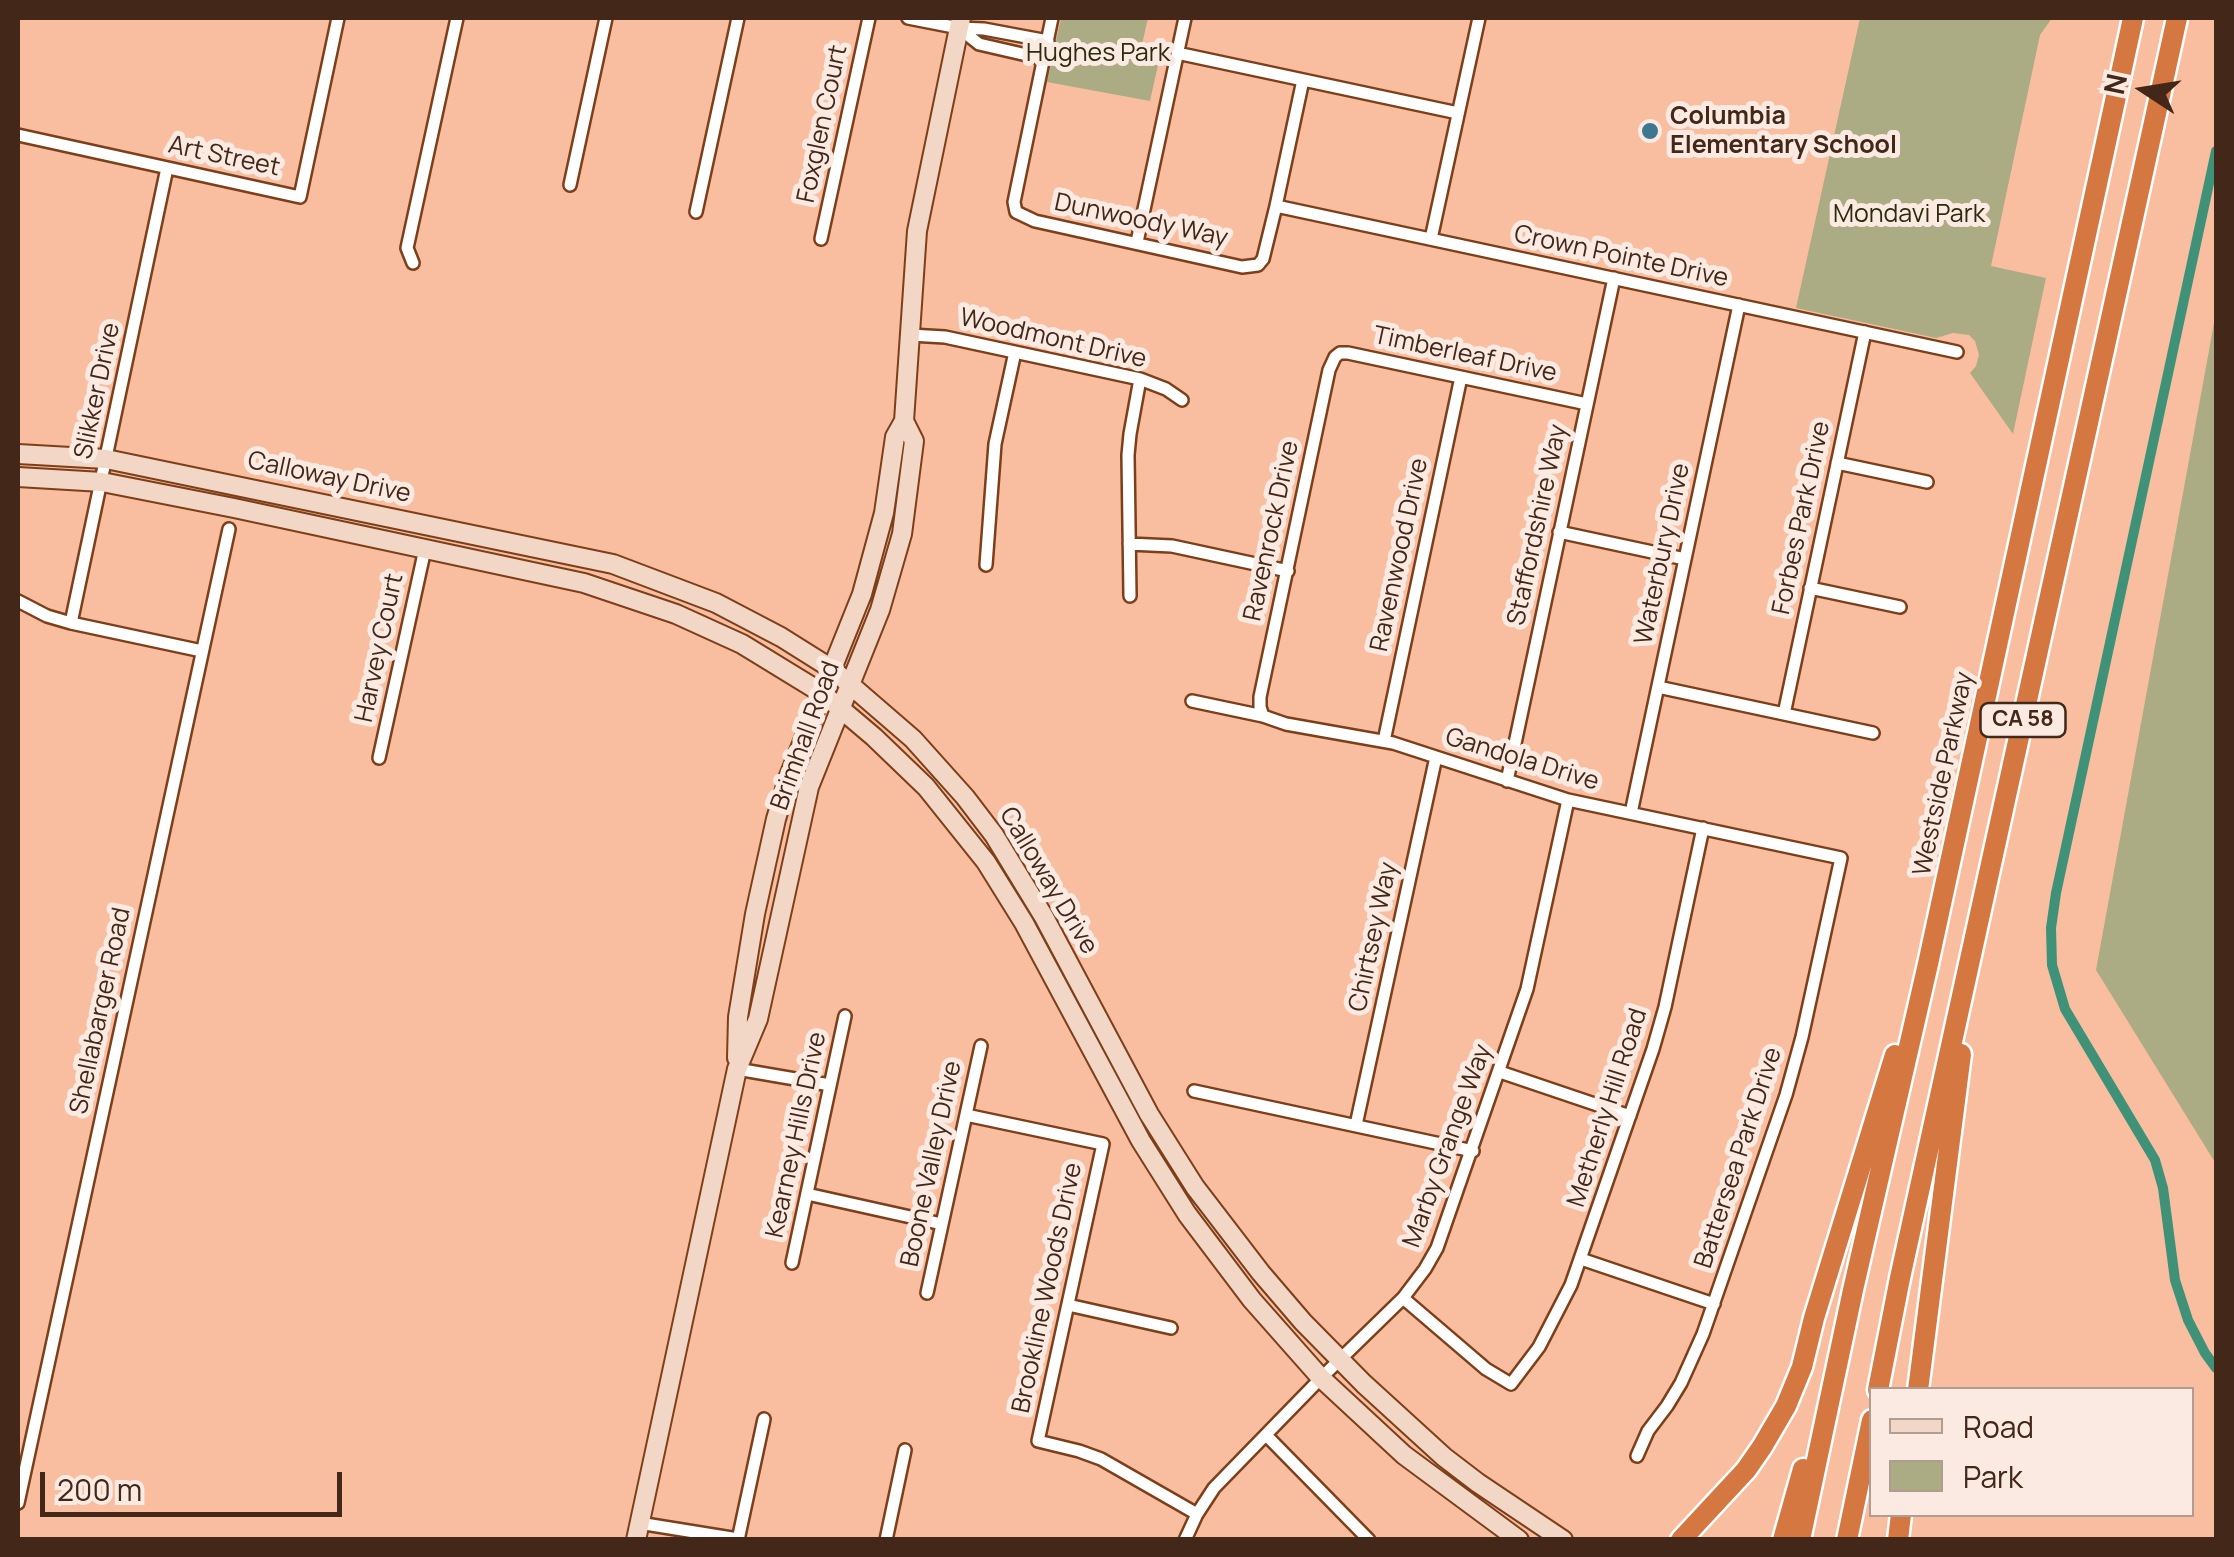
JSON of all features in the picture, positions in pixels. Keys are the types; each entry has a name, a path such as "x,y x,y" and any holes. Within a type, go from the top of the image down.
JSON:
{"highway":[{"name":"Westside Parkway","path":"1800,1540 2133,18"},
{"name":"CA 58","path":"1882,1387 1900,1278 2177,18"},
{"path":"1918,1387 1970,961"},
{"path":"1681,1540 1754,1459 1796,1384 1902,1032 1928,964"},
{"path":"1783,1540 1854,1290"},
{"path":"1848,1540 1869,1435"},
{"path":"1861,1540 1869,1493"}],"main road":[{"name":"Brimhall Road","path":"737,1069 738,1017 767,855 789,776 862,594 884,512 895,437 904,421 923,195 960,23"},
{"name":"Brimhall Road","path":"637,1531 737,1069 758,1019 809,787 880,610 902,534 914,442 904,421"},
{"name":"Calloway Drive","path":"18,454 106,459 614,564 677,586 749,619 832,669 913,739 966,796 994,835 1044,918 1149,1114 1196,1187 1260,1273 1364,1384 1456,1466 1562,1540"},
{"name":"Calloway Drive","path":"18,477 102,482 570,580 689,620 742,644 822,692 926,787 968,838 1006,892 1164,1178 1252,1300 1321,1378 1404,1455 1520,1540"},
{"path":"425,549 440,540 508,556 537,547"},
{"path":"570,580 584,574 655,595 677,586"},
{"path":"968,838 986,845 1027,906 1044,918"},
{"path":"767,855 774,872 764,924 769,968"},
{"path":"1024,924 1040,936 1061,974 1080,985"}],"street":[{"name":"Art Street","path":"18,136 300,197 338,18"},
{"path":"413,262 406,248 456,18"},
{"path":"570,184 606,18"},
{"path":"696,212 738,18"},
{"name":"Foxglen Court","path":"821,239 869,18"},
{"path":"908,18 960,23 1048,42"},
{"path":"960,23 980,44 1044,59 1052,18"},
{"path":"1136,242 1185,18"},
{"path":"1431,239 1478,18"},
{"path":"1177,54 1458,114"},
{"name":"Dunwoody Way","path":"1044,59 1016,191 1016,212 1035,221 1242,267 1258,265 1263,259 1276,206"},
{"path":"1276,206 1303,80"},
{"name":"Slikker Drive","path":"71,622 168,168"},
{"name":"Crown Pointe Drive","path":"1276,206 1957,352"},
{"name":"Staffordshire Way","path":"1507,781 1614,278"},
{"name":"Waterbury Drive","path":"1631,813 1740,305"},
{"name":"Forbes Park Drive","path":"1784,714 1865,332"},
{"name":"Woodmont Drive","path":"910,334 944,337 1140,379 1182,400"},
{"path":"986,566 995,444 1014,352"},
{"name":"Timberleaf Drive","path":"1335,356 1348,353 1587,404"},
{"name":"Ravenrock Drive","path":"1263,716 1260,697 1328,370 1335,356"},
{"name":"Ravenwood Drive","path":"1384,741 1461,377"},
{"path":"1130,596 1128,455 1140,379"},
{"path":"1838,462 1927,482"},
{"name":"Shellabarger Road","path":"18,1503 229,529"},
{"path":"1559,532 1685,559"},
{"path":"1129,544 1172,546 1288,571"},
{"name":"Harvey Court","path":"379,758 425,549"},
{"path":"1810,588 1900,607"},
{"path":"18,601 47,616 202,651"},
{"path":"1658,687 1873,733"},
{"name":"Gandola Drive","path":"1192,702 1384,741 1568,800 1840,858"},
{"name":"Chirtsey Way","path":"1356,1126 1436,757"},
{"name":"Marby Grange Way","path":"1184,1540 1214,1488 1404,1298 1437,1248 1528,989 1568,800"},
{"name":"Metherly Hill Road","path":"1404,1298 1486,1370 1510,1384 1551,1327 1581,1259 1665,1006 1703,828"},
{"name":"Battersea Park Drive","path":"1637,1456 1648,1431 1681,1383 1703,1334 1795,1066 1840,858"},
{"name":"Kearney Hills Drive","path":"792,1263 846,1016"},
{"name":"Boone Valley Drive","path":"927,1293 980,1046"},
{"path":"737,1069 830,1085"},
{"path":"1500,1072 1630,1116"},
{"path":"1194,1091 1473,1151"},
{"name":"Brookline Woods Drive","path":"966,1114 1102,1144 1038,1441 1101,1460 1197,1514"},
{"path":"807,1194 942,1224"},
{"path":"1581,1259 1714,1304"},
{"path":"1068,1306 1171,1328"},
{"path":"637,1531 738,1539 764,1419"},
{"path":"1266,1434 1370,1540"},
{"path":"886,1540 905,1450"}],"green space":[{"name":"Hughes Park","path":"1061,18 1148,18 1141,49 1143,53 1149,51 1149,55 1160,56 1150,101 1047,82"},
{"name":"Mondavi Park","path":"1860,18 2052,18 2040,35 1991,266 2046,278 2013,434 1970,373 1979,355 1969,335 1953,333 1936,338 1796,308"},
{"path":"2216,312 2216,1164 2096,970"}],"waterway":[{"path":"2216,151 2051,928 2052,965 2065,1009 2155,1160 2163,1188 2175,1280 2188,1320 2216,1368"}],"place":[{"name":"Columbia Elementary School","path":"1650,131"}]}
